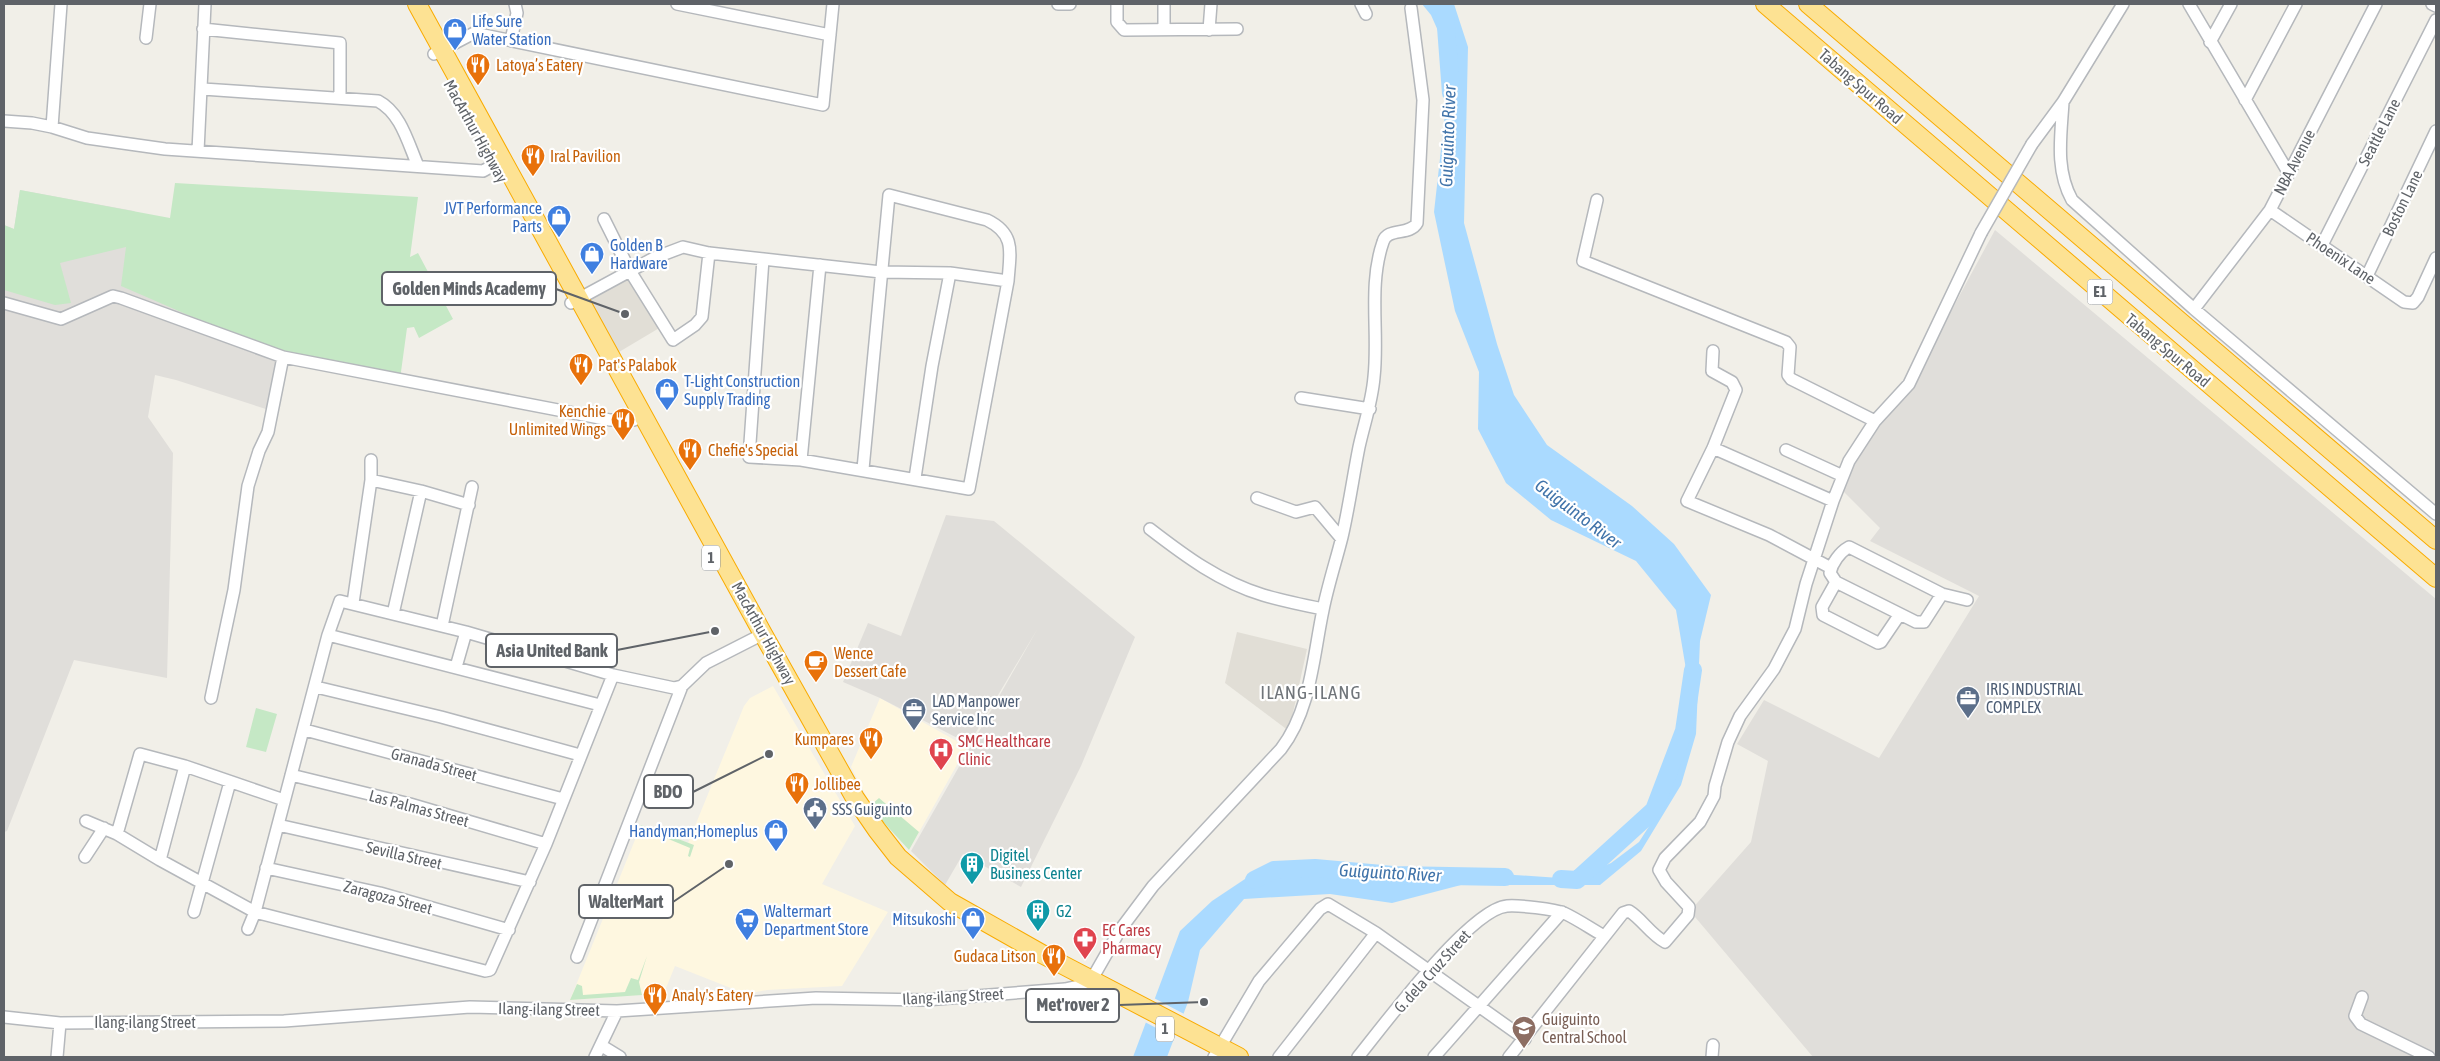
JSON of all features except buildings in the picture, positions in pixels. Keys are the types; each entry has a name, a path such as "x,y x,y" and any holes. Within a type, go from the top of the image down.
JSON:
{"highway":[{"name":"MacArthur Highway","path":"406,4 438,52 759,636 855,798 898,857 950,902 1087,982 1213,1051 1240,1057"},
{"name":"MacArthur Highway","path":"417,4 438,52"},
{"name":"Tabang Spur Road","path":"1765,4 2436,578"},
{"name":"Tabang Spur Road","path":"1808,4 2436,540"}],"street":[{"path":"52,126 61,4"},
{"path":"146,38 150,4"},
{"path":"198,151 203,89 205,4"},
{"path":"511,40 517,14 515,4"},
{"path":"678,4 830,35"},
{"path":"438,52 474,33 823,105 833,4"},
{"path":"1058,4 1070,4"},
{"path":"1117,4 1116,22 1124,30 1238,29"},
{"path":"1164,4 1164,29"},
{"path":"1209,30 1211,4"},
{"path":"1509,1057 1623,912 1628,911 1665,942 1688,915 1689,907 1666,882 1659,870 1665,858 1700,822 1714,796 1715,786 1728,742 1740,716 1774,669 1795,628 1814,558 1849,461 1875,421 1909,384 1981,233 2032,144 2063,102 2123,4"},
{"path":"2189,4 2288,172"},
{"path":"2210,42 2231,4"},
{"path":"2245,100 2296,4"},
{"name":"NBA Avenue","path":"2194,309 2270,210 2376,4"},
{"path":"2432,4 2436,6"},
{"path":"1087,982 1120,930 1153,886 1230,805 1292,735 1308,688 1323,609 1342,538 1359,446 1370,409 1375,373 1378,270 1383,241 1389,234 1412,229 1417,223 1423,100 1411,8"},
{"name":"Seattle Lane","path":"2322,245 2436,20"},
{"path":"203,29 340,43 340,98"},
{"path":"203,89 378,101 387,106 396,116 418,166"},
{"path":"2063,102 2060,157 2063,181 2072,200 2194,309 2436,514"},
{"path":"4,121 52,126 87,138 198,151 483,171 499,162"},
{"name":"Boston Lane","path":"2367,276 2436,131"},
{"path":"763,259 749,457 801,460 863,469 969,489 1008,281 1009,238 996,225 889,194 880,272 863,469"},
{"path":"1597,200 1583,261 1786,342 1790,347 1788,375 1791,379 1875,421"},
{"name":"Phoenix Lane","path":"2270,210 2404,302 2413,303 2436,258"},
{"path":"604,219 630,271 673,340 695,325 702,316 709,254"},
{"path":"575,301 630,271 682,247 709,254 880,272 950,272 1008,281"},
{"path":"801,460 820,265"},
{"path":"915,478 932,366 950,272"},
{"path":"4,303 61,319 113,296 282,357 610,420 639,417"},
{"path":"1713,351 1712,371 1732,382 1736,390 1713,448 1687,501 1769,535 1831,568"},
{"path":"211,698 234,590 248,486 258,451 268,432 282,357"},
{"path":"1301,398 1370,409"},
{"path":"1713,448 1833,501"},
{"path":"1786,450 1843,476"},
{"path":"353,603 371,480 371,460"},
{"path":"371,480 421,490 469,505"},
{"path":"442,626 472,487"},
{"path":"394,614 421,490"},
{"path":"1258,498 1296,512 1315,507 1342,538"},
{"path":"1150,529 1194,562 1224,580 1262,595 1323,609"},
{"path":"1942,594 1924,622 1916,622 1836,582 1830,573 1831,568 1842,551 1849,547 1942,594 1967,600"},
{"path":"1836,582 1822,607 1823,615 1878,643 1881,642 1900,614"},
{"path":"248,928 255,912 316,687 328,635 340,601 466,632 613,676 674,688 682,686"},
{"path":"456,667 466,632"},
{"path":"328,635 600,705"},
{"path":"577,957 682,686 706,663 759,636"},
{"path":"86,821 117,834 255,912 485,972 493,967 530,882 613,676"},
{"path":"316,687 441,717 580,756"},
{"name":"Granada Street","path":"304,730 563,799"},
{"path":"117,834 140,754 185,766 284,800"},
{"path":"160,860 185,766"},
{"name":"Las Palmas Street","path":"291,775 410,804 546,844"},
{"path":"194,912 230,782"},
{"name":"Sevilla Street","path":"278,825 530,882"},
{"path":"85,857 104,828"},
{"name":"Zaragoza Street","path":"266,868 380,893 509,930"},
{"path":"1213,1051 1259,981 1320,909 1328,904 1338,908 1376,933 1525,1039"},
{"name":"G. dela Cruz Street","path":"1358,1057 1428,970 1466,930 1498,908 1508,906 1562,912 1604,936"},
{"path":"1434,1057 1477,1006 1562,912"},
{"path":"1279,1057 1376,933"},
{"name":"Ilang-ilang Street","path":"4,1017 60,1023 284,1021 470,1007 617,1011 816,998 925,1000 1054,990 1087,982"},
{"path":"2362,998 2355,1016 2360,1024 2429,1057"},
{"path":"595,1057 602,1046 617,1011"},
{"path":"59,1056 60,1023"},
{"path":"602,1046 620,1057"}],"shaded area":[{"path":"20,190 134,211 280,355 269,410 155,375 148,417 173,453 167,678 74,660 7,831 4,832 4,225 14,229"},
{"path":"1995,230 2436,599 2436,1057 1813,1057 1690,911 1751,842 1768,761 1737,744 1764,700 1879,758 1979,596 1870,541 1880,528 1842,490 1873,427 1910,387"},
{"path":"631,276 661,327 619,352 589,300"},
{"path":"946,515 994,521 1135,637 1081,766 1021,887 963,854 945,885 911,851 1038,628 969,744 880,698 843,682 868,623 901,636"},
{"path":"1237,632 1307,649 1289,731 1225,683"},
{"path":"773,686 855,826 822,884 888,912 842,986 767,990 746,994 675,966 664,993 570,1000 641,825 688,843 744,706 750,698"},
{"path":"880,698 967,747 909,850 875,813 851,767"}],"green space":[{"path":"175,183 418,197 410,257 418,253 453,319 419,338 414,327 407,328 400,379 280,355 121,286 126,247 60,263 71,303 55,305 4,290 4,225 14,229 20,190 170,218"},
{"path":"256,708 277,714 266,752 246,747"},
{"path":"879,798 919,832 909,850 875,813 871,805"},
{"path":"641,825 694,845 690,857 688,856 690,848 647,830 644,838 637,835"},
{"path":"647,956 639,982 642,995 570,1000 577,984 582,986 583,995 625,992 631,978 638,980"}],"water":[{"path":"1422,4 1454,4 1468,47 1464,223 1497,344 1514,395 1547,445 1632,506 1674,544 1711,595 1700,641 1696,734 1681,785 1641,851 1600,885 1461,885 1392,903 1330,894 1244,899 1200,950 1188,1002 1167,1057 1133,1057 1180,931 1212,901 1260,869 1372,875 1426,883 1500,874 1574,879 1611,863 1639,842 1664,803 1690,693 1676,610 1636,561 1551,520 1506,483 1478,429 1479,372 1455,311 1434,212 1451,60 1431,15"}],"pier":[{"path":"1152,997 1186,1015 1177,1039 1143,1021"}],"waterway":[{"name":"Guiguinto River","path":"1440,4 1445,14 1451,93"},
{"name":"Guiguinto River","path":"1561,879 1577,880 1654,810 1684,731 1693,670"},
{"name":"Guiguinto River","path":"1254,880 1274,870 1315,868 1393,875 1505,877"}],"place":[{"name":"Life Sure Water Station","path":"455,51"},
{"name":"Latoya’s Eatery","path":"478,86"},
{"name":"Iral Pavilion","path":"533,177"},
{"name":"JVT Performance Parts","path":"559,238"},
{"name":"Golden B Hardware","path":"592,275"},
{"name":"Golden Minds Academy","path":"625,314"},
{"name":"Pat's Palabok","path":"581,386"},
{"name":"T-Light Construction Supply Trading","path":"667,411"},
{"name":"Kenchie Unlimited Wings","path":"623,441"},
{"name":"Chefie's Special","path":"690,471"},
{"name":"Asia United Bank","path":"715,631"},
{"name":"Wence Dessert Cafe","path":"816,683"},
{"name":"IRIS INDUSTRIAL COMPLEX","path":"1968,719"},
{"name":"LAD Manpower Service Inc","path":"914,731"},
{"name":"BDO","path":"769,754"},
{"name":"Kumpares","path":"871,760"},
{"name":"SMC Healthcare Clinic","path":"941,771"},
{"name":"Jollibee","path":"797,805"},
{"name":"SSS Guiguinto","path":"815,830"},
{"name":"Handyman;Homeplus","path":"776,852"},
{"name":"WalterMart","path":"729,864"},
{"name":"Digitel Business Center","path":"972,885"},
{"name":"G2","path":"1038,932"},
{"name":"Mitsukoshi","path":"973,940"},
{"name":"Waltermart Department Store","path":"747,941"},
{"name":"EC Cares Pharmacy","path":"1085,960"},
{"name":"Gudaca Litson","path":"1054,977"},
{"name":"Met'rover 2","path":"1204,1002"},
{"name":"Analy's Eatery","path":"655,1016"},
{"name":"Guiguinto Central School","path":"1524,1049"}],"district":[{"name":"ILANG-ILANG","path":"1311,692"}]}
